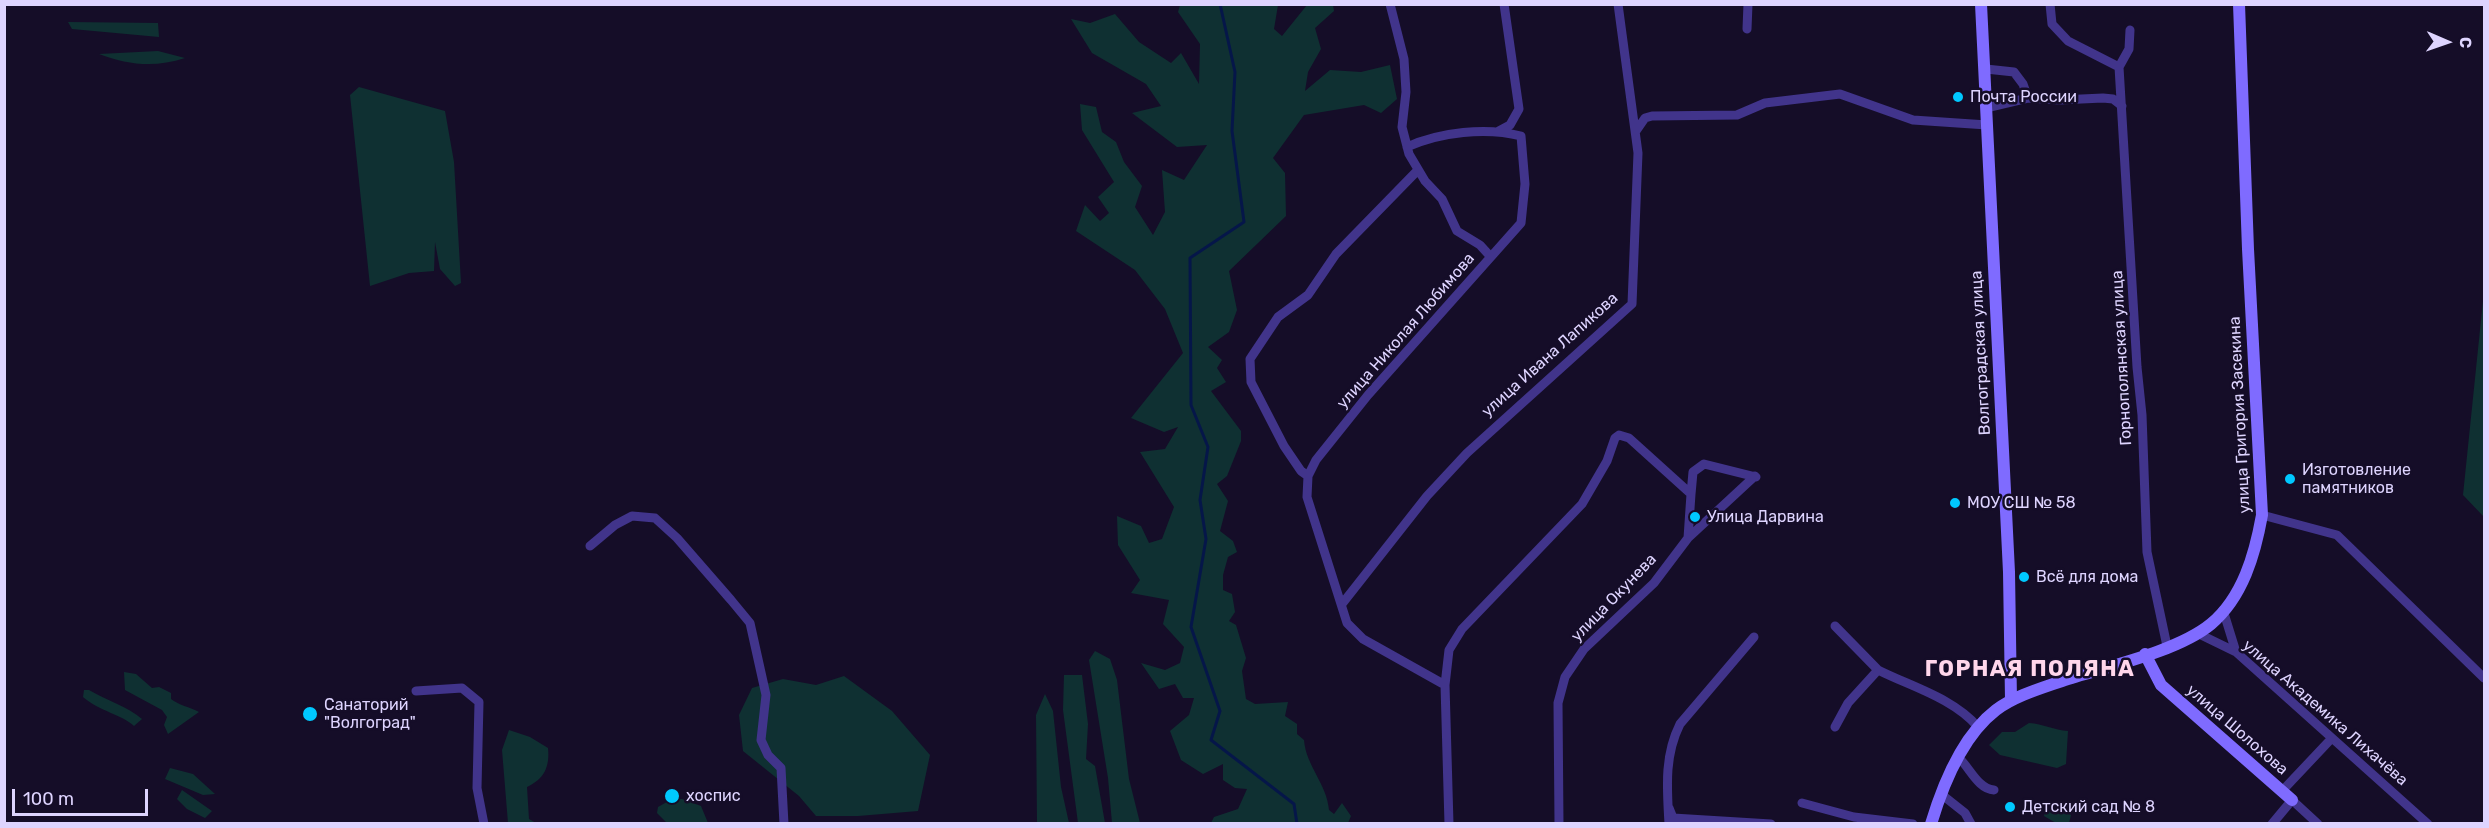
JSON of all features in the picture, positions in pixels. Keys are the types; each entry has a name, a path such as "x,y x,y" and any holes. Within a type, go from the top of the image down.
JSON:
{"main road":[{"name":"Волгоградская улица","path":"1981,4 2008,539 2011,700"},
{"name":"улица Григория Засекина","path":"1931,824 1941,794 1978,727 2011,700 2145,654 2197,633 2212,623 2223,610 2249,570 2262,515 2248,249 2239,4"},
{"name":"улица Шолохова","path":"2145,654 2161,685 2292,800"}],"street":[{"path":"1390,4 1404,59 1406,92 1402,127 1407,147 1418,171 1442,199 1457,231 1480,245 1490,256"},
{"path":"1407,147 1446,135 1497,132 1510,125 1519,109 1504,4"},
{"name":"улица Ивана Лапикова","path":"1342,604 1427,496 1467,453 1632,304 1638,153 1618,4"},
{"path":"1747,29 1748,4"},
{"path":"2050,4 2052,24 2068,41 2120,67 2129,49 2130,30"},
{"name":"Горнополянская улица","path":"2120,67 2137,367 2142,415 2147,552 2167,646"},
{"path":"1986,69 2014,72 2023,84 2028,98"},
{"path":"1632,103 1640,114 1652,116 1737,115 1765,103 1840,94 1913,120 1987,125"},
{"path":"1986,108 2028,98 2060,100 2103,98 2113,99 2122,106"},
{"path":"1635,132 1645,118 1652,116"},
{"name":"улица Николая Любимова","path":"1308,476 1316,460 1368,395 1521,223 1525,184 1521,136 1497,132"},
{"path":"1418,171 1336,254 1308,295 1278,317 1250,359 1251,382 1284,447 1301,471 1308,476 1307,497 1347,623 1363,639 1445,685"},
{"path":"1449,824 1445,685 1449,650 1454,640 1522,564 1582,504 1596,484 1615,438 1619,435 1629,438 1691,494 1689,538"},
{"name":"улица Окунева","path":"1559,824 1558,703 1565,677 1584,649 1654,583 1689,538 1755,477 1704,464 1693,472 1691,494"},
{"path":"2262,515 2337,535 2484,678"},
{"path":"590,546 615,525 632,516 655,518 677,538 750,623 766,695 761,740 768,755 781,768 784,824"},
{"path":"2223,610 2236,652"},
{"path":"1835,626 1878,670 1947,702 1966,713 1978,727"},
{"name":"улица Академика Лихачёва","path":"2197,633 2236,652 2428,824"},
{"path":"1754,638 1680,724 1669,750 1666,772 1668,802 1673,822 1771,824"},
{"path":"1835,727 1848,703 1878,670"},
{"path":"416,691 462,688 479,702 477,788 484,824"},
{"path":"2282,791 2332,738"},
{"path":"1959,758 1972,770 1979,784 1994,790"},
{"path":"1941,794 1965,813 1971,824"},
{"path":"2272,824 2292,800"},
{"name":"улица Шолохова","path":"2292,800 2318,824"},
{"path":"1802,804 1854,817 1913,824"}],"green space":[{"path":"1180,5 1278,5 1274,29 1282,36 1307,5 1333,5 1334,11 1315,28 1321,49 1308,72 1305,91 1330,70 1361,72 1390,65 1397,99 1381,113 1364,105 1304,115 1273,158 1285,173 1286,216 1229,271 1237,310 1229,332 1208,347 1222,360 1217,368 1226,382 1211,391 1241,431 1241,441 1227,476 1217,484 1228,501 1220,531 1233,541 1237,552 1228,557 1223,575 1223,590 1232,594 1235,612 1229,621 1236,625 1246,658 1242,671 1246,699 1255,704 1288,702 1285,716 1297,724 1297,734 1304,740 1308,758 1325,792 1329,810 1334,814 1342,803 1351,816 1348,823 1211,823 1214,817 1238,809 1247,789 1235,788 1223,780 1223,764 1203,774 1181,760 1170,731 1189,715 1194,698 1183,698 1175,684 1159,689 1141,663 1165,670 1180,663 1184,647 1163,624 1169,600 1131,593 1140,580 1118,545 1117,516 1141,526 1149,543 1162,539 1174,507 1140,452 1165,449 1178,427 1164,432 1131,418 1183,353 1165,309 1135,270 1076,231 1085,205 1100,221 1109,213 1098,197 1114,182 1082,130 1080,104 1096,107 1102,132 1116,142 1124,162 1142,186 1135,207 1153,235 1165,212 1162,170 1184,180 1207,145 1177,147 1132,113 1161,106 1146,84 1092,53 1071,19 1090,23 1115,14 1139,42 1171,63 1181,53 1199,84 1200,44 1178,12"},
{"path":"68,22 158,23 159,37 72,29"},
{"path":"158,51 185,58 163,63 142,64 120,61 99,54"},
{"path":"359,87 445,111 454,162 461,283 455,286 440,269 435,242 434,271 409,273 370,286 350,95"},
{"path":"2484,291 2484,517 2463,495"},
{"path":"1095,651 1110,659 1117,680 1129,779 1140,823 1112,823 1108,778 1089,660"},
{"path":"124,672 136,674 152,688 159,687 171,693 171,699 199,712 168,734 164,725 167,717 162,710 125,690"},
{"path":"1064,675 1082,675 1088,724 1086,759 1095,766 1105,823 1078,823 1063,710"},
{"path":"844,676 892,711 930,755 918,811 858,816 816,816 799,796 743,751 739,715 752,688 783,679 816,685"},
{"path":"84,690 89,690 123,707 142,719 134,726 89,702 83,697"},
{"path":"1045,694 1053,711 1061,787 1069,823 1037,823 1036,715"},
{"path":"2029,723 2068,731 2066,764 2057,768 2000,755 1989,745 2002,732 2015,732"},
{"path":"509,730 530,737 548,748 545,772 527,787 529,819 536,823 508,823 502,750"},
{"path":"170,768 193,774 215,794 203,795 165,779"},
{"path":"182,790 212,811 205,818 187,809 177,799"},
{"path":"672,799 682,799 701,806 708,823 667,823 657,813 658,807"},
{"path":"2055,801 2071,815 2069,823 2056,823 2044,816 2046,803"}],"waterway":[{"path":"1220,4 1235,72 1232,131 1244,222 1190,258 1191,405 1208,447 1200,500 1206,539 1191,627 1220,711 1211,740 1294,804 1297,824"}],"place":[{"name":"Почта России","path":"1958,97"},
{"name":"Изготовление памятников","path":"2290,479"},
{"name":"МОУ СШ № 58","path":"1955,503"},
{"name":"Улица Дарвина","path":"1695,517"},
{"name":"Всё для дома","path":"2024,577"},
{"name":"Санаторий \"Волгоград\"","path":"310,714"},
{"name":"хоспис","path":"672,796"},
{"name":"Детский сад № 8","path":"2010,807"}],"district":[{"name":"ГОРНАЯ ПОЛЯНА","path":"2030,670"}]}
